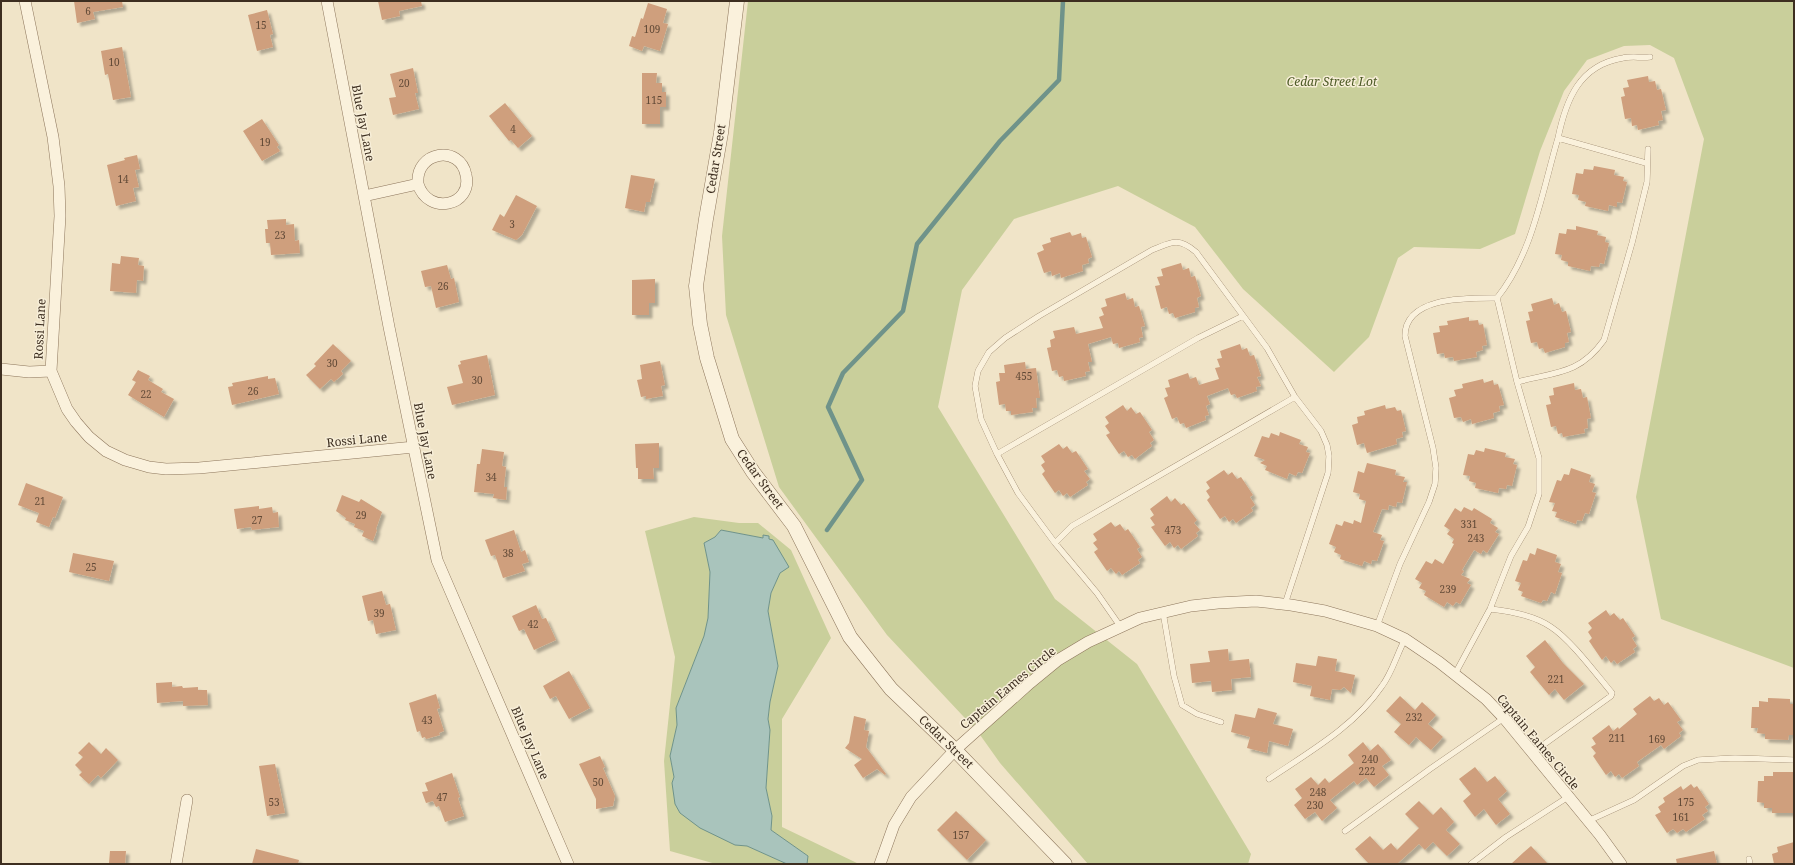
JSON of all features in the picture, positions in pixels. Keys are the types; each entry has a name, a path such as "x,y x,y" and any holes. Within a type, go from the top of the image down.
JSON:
{"street":[{"name":"Rossi Lane","path":"25,1 53,137 59,186 60,216 51,371 67,409 89,437 106,451 125,460 149,467 166,469 199,468 414,447"},
{"name":"Blue Jay Lane","path":"327,1 364,196 437,560 568,864"},
{"name":"Cedar Street","path":"737,1 721,133 696,286 700,324 707,358 732,439 753,472 794,526 850,637 891,689 955,750 1065,864"},
{"path":"444,155 454,158 462,164 466,174 466,184 462,194 450,203 440,204 430,201 422,194 418,184 420,170 425,161 434,156 444,155"},
{"path":"364,196 418,184"},
{"path":"1,370 29,372 51,371"},
{"name":"Captain Eames Circle","path":"880,864 894,825 911,797 955,750 1058,660 1088,642 1120,626 1163,611 1218,603 1256,602 1285,604 1326,611 1377,626 1404,639 1455,674 1486,700 1504,718 1621,864"},
{"path":"176,864 187,800"}],"lane":[{"path":"1377,626 1400,564 1429,502 1435,484 1436,468 1433,448 1405,336 1405,328 1411,318 1424,307 1438,302 1453,299 1496,298 1508,284 1521,260 1530,237 1558,138 1563,113 1571,95 1582,79 1593,69 1607,62 1623,58 1650,57"},
{"path":"1558,138 1646,163"},
{"path":"1517,382 1574,368 1597,350 1604,340 1632,243 1647,182 1646,163 1648,149"},
{"path":"1120,626 1097,593 1055,543 1018,493 997,454 981,419 975,386 978,371 989,352 1005,338 1039,316 1152,250 1169,243 1178,242 1186,244 1196,252 1267,348 1295,397 1321,431 1327,445 1328,473 1285,604"},
{"path":"1455,674 1490,609 1511,556 1528,526 1539,494 1539,458 1517,382 1496,298"},
{"path":"997,454 1198,338 1243,316"},
{"path":"1055,543 1072,526 1295,397"},
{"path":"1490,609 1504,610 1551,626 1564,637 1612,693 1611,696 1532,753"},
{"path":"1163,611 1174,676 1182,705 1196,714 1221,722"},
{"path":"1269,778 1331,737 1358,714 1383,686 1404,639"},
{"path":"1345,831 1430,769 1504,718"},
{"path":"1588,821 1634,800 1683,766 1698,760 1735,758 1794,760"},
{"path":"1472,864 1506,837 1568,797"}],"green space":[{"name":"Cedar Street Lot","path":"748,1 1794,1 1794,668 1661,619 1636,497 1704,139 1674,58 1650,45 1624,46 1587,60 1564,91 1540,151 1515,234 1480,249 1414,247 1398,258 1369,337 1334,372 1243,289 1195,227 1118,186 1014,219 962,290 938,407 1055,599 1137,664 1251,854 1248,864 1088,864 1000,763 978,732 887,635 779,487 726,315 722,236"},
{"path":"694,517 739,523 758,523 791,550 831,638 782,719 782,827 859,864 807,864 808,856 771,830 772,816 766,788 770,730 768,719 778,666 768,611 771,593 780,573 763,538 721,530 715,537 704,543 710,572 708,618 704,636 676,708 677,725 670,756 674,777 672,783 735,845 747,846 787,864 716,864 670,851 664,761 675,657 645,531"}],"water":[{"path":"721,530 763,538 763,535 769,536 769,539 773,540 789,567 780,573 771,593 768,611 778,666 768,719 770,730 766,788 772,816 771,830 808,856 807,864 787,864 747,846 735,845 700,828 680,813 675,804 672,783 674,777 670,756 677,725 676,708 704,636 708,618 710,572 704,543 715,537"}],"building":[{"path":"74,1 122,1 123,7 93,12 95,19 77,23"},
{"path":"378,1 421,1 422,6 399,11 400,16 382,20"},
{"path":"648,3 667,9 663,23 668,24 660,51 644,46 642,51 629,46 632,36 635,37 641,18 643,19"},
{"path":"267,10 273,34 270,35 273,47 257,51 248,15"},
{"path":"122,47 131,97 113,100 108,74 105,75 101,51"},
{"path":"413,68 418,93 415,93 419,109 393,115 389,98 396,97 390,74"},
{"path":"642,73 657,73 656,83 662,83 662,92 666,92 666,107 660,107 660,124 642,124"},
{"path":"1648,76 1649,82 1655,81 1657,90 1661,89 1666,110 1661,111 1663,120 1658,121 1659,125 1638,130 1637,125 1632,126 1631,118 1625,119 1621,97 1625,96 1623,88 1629,87 1627,80"},
{"path":"505,103 532,136 518,148 511,140 509,141 489,116"},
{"path":"262,119 279,145 277,147 280,151 262,161 243,131"},
{"path":"137,155 140,169 135,170 139,187 133,188 136,201 116,206 107,165 125,160 124,158"},
{"path":"1594,166 1615,170 1614,175 1624,177 1623,181 1627,182 1622,203 1617,202 1617,207 1609,205 1608,211 1585,206 1586,202 1578,200 1579,195 1572,194 1576,173 1583,174 1584,169 1593,170"},
{"path":"631,175 655,179 650,202 646,202 644,212 625,208"},
{"path":"516,195 537,206 522,235 516,240 492,230 500,214 504,217"},
{"path":"286,219 286,225 294,224 295,241 299,240 300,253 271,255 270,243 266,243 265,229 268,229 267,220"},
{"path":"1576,226 1598,231 1597,235 1606,237 1605,242 1609,243 1604,264 1600,263 1599,267 1591,266 1590,271 1568,266 1568,262 1561,260 1562,255 1555,254 1559,233 1566,234 1567,229 1576,230"},
{"path":"1070,232 1072,236 1081,233 1082,238 1086,237 1092,257 1088,259 1089,263 1082,265 1083,271 1061,278 1060,273 1052,276 1051,271 1044,273 1037,253 1044,250 1042,245 1051,242 1050,238"},
{"path":"121,256 139,258 138,265 144,266 143,281 137,280 136,293 110,291 112,263 120,264"},
{"path":"1181,263 1183,270 1189,268 1191,277 1195,276 1201,296 1197,298 1199,307 1195,308 1195,312 1175,318 1173,313 1169,314 1167,307 1161,309 1155,286 1160,285 1157,277 1163,276 1161,269"},
{"path":"447,265 451,279 454,278 459,302 436,308 431,286 425,287 421,271"},
{"path":"655,279 655,303 649,303 649,315 632,315 632,280"},
{"path":"1125,293 1127,300 1133,298 1135,307 1139,306 1145,326 1141,327 1143,337 1139,338 1140,342 1119,348 1118,343 1113,344 1111,337 1088,344 1092,362 1088,362 1090,371 1085,372 1086,376 1064,381 1063,376 1059,377 1057,370 1052,371 1047,348 1051,347 1050,340 1055,338 1053,331 1074,327 1076,334 1103,328 1099,317 1104,315 1101,308 1107,306 1105,299"},
{"path":"1552,298 1554,305 1559,303 1562,312 1566,311 1571,332 1567,333 1569,342 1565,343 1565,347 1545,353 1543,348 1539,349 1537,342 1531,343 1526,321 1530,320 1528,312 1533,311 1531,304"},
{"path":"1469,317 1469,321 1478,320 1479,325 1483,324 1487,345 1482,346 1483,350 1476,352 1477,357 1454,361 1453,357 1445,358 1444,353 1437,354 1433,333 1440,332 1439,326 1448,325 1447,321"},
{"path":"333,344 351,361 341,371 343,374 334,382 331,379 320,389 306,375 316,366 314,364"},
{"path":"1240,344 1242,350 1247,348 1250,356 1254,355 1261,376 1257,377 1261,386 1256,387 1257,391 1237,398 1235,394 1231,395 1228,388 1207,396 1210,404 1206,406 1209,415 1205,416 1206,420 1186,428 1184,423 1180,424 1177,417 1172,419 1164,398 1168,396 1165,388 1170,387 1168,380 1188,373 1190,379 1196,377 1199,385 1219,379 1215,368 1220,367 1217,359 1222,358 1220,351"},
{"path":"487,355 495,395 452,405 447,387 463,383 458,365 461,364 460,361"},
{"path":"660,361 665,385 661,386 663,396 646,399 646,396 641,397 637,380 642,379 640,365"},
{"path":"1025,362 1026,369 1036,368 1040,398 1036,398 1037,408 1032,408 1033,412 1011,415 1011,411 1006,411 1005,404 999,405 996,382 1000,381 999,373 1005,373 1004,365"},
{"path":"138,370 150,376 148,380 163,389 161,392 174,399 164,417 128,395 136,382 132,380"},
{"path":"268,376 268,379 275,378 279,394 232,405 228,387 233,386 232,383"},
{"path":"1483,379 1484,383 1493,380 1494,385 1498,384 1504,405 1499,406 1500,411 1493,413 1494,418 1472,424 1471,419 1463,422 1461,417 1454,418 1449,398 1456,396 1454,390 1463,388 1462,384"},
{"path":"1574,383 1575,390 1581,389 1583,398 1587,397 1591,418 1587,419 1588,428 1584,429 1585,433 1563,437 1562,433 1558,434 1556,426 1551,427 1546,405 1551,404 1549,396 1554,395 1553,388"},
{"path":"1123,405 1127,411 1131,407 1136,414 1140,412 1152,430 1149,432 1154,440 1150,443 1152,446 1135,459 1132,455 1128,457 1124,451 1119,454 1106,435 1110,433 1105,426 1109,423 1105,417"},
{"path":"1385,405 1386,409 1395,407 1397,411 1401,410 1406,431 1402,432 1403,437 1396,439 1397,444 1367,453 1364,443 1357,445 1352,425 1358,423 1357,417 1365,415 1364,411"},
{"path":"1280,432 1301,440 1299,444 1308,447 1306,452 1310,453 1302,473 1298,472 1296,476 1289,473 1287,479 1265,470 1267,466 1260,463 1265,460 1254,456 1262,436 1269,438 1271,433 1279,436"},
{"path":"659,443 659,468 653,468 654,479 638,479 635,444"},
{"path":"1059,444 1063,449 1067,446 1072,453 1076,451 1088,469 1084,471 1090,479 1086,482 1088,485 1070,497 1067,493 1063,496 1059,490 1055,493 1042,474 1045,471 1041,465 1045,462 1041,456"},
{"path":"1485,448 1506,453 1505,457 1515,459 1513,464 1517,465 1512,486 1507,485 1506,489 1499,488 1498,493 1475,488 1476,483 1469,481 1470,476 1463,475 1468,454 1474,455 1476,450 1484,452"},
{"path":"482,449 504,452 502,466 506,467 504,487 507,487 506,500 493,498 494,494 474,492 477,464 480,464"},
{"path":"1367,463 1396,470 1395,475 1405,477 1403,482 1407,482 1402,503 1397,502 1396,507 1389,505 1388,510 1382,509 1373,532 1382,535 1380,540 1384,541 1377,561 1372,560 1371,564 1364,561 1362,566 1340,559 1341,555 1334,552 1336,547 1329,544 1336,524 1342,526 1344,521 1353,524 1354,520 1361,523 1366,501 1359,499 1360,494 1353,492 1358,471 1364,473"},
{"path":"1571,468 1591,475 1589,482 1595,484 1592,492 1596,493 1589,514 1585,513 1582,521 1577,520 1576,524 1555,517 1557,512 1552,511 1555,503 1549,502 1557,480 1561,481 1564,474 1569,475"},
{"path":"1224,470 1228,475 1232,472 1237,479 1241,477 1253,495 1250,497 1255,505 1251,508 1253,511 1236,523 1233,519 1229,522 1225,516 1220,519 1207,500 1210,497 1206,491 1210,488 1206,482"},
{"path":"26,483 63,497 55,518 53,517 49,527 36,522 39,513 18,505"},
{"path":"342,495 359,502 361,499 382,512 373,541 362,536 364,531 354,527 355,524 345,520 346,518 336,511"},
{"path":"1167,496 1171,502 1175,498 1181,505 1184,503 1197,520 1194,523 1200,530 1196,533 1198,536 1181,549 1178,545 1174,548 1170,542 1165,546 1151,527 1155,525 1150,518 1154,515 1150,509"},
{"path":"259,506 259,509 272,507 273,513 278,512 279,527 252,530 251,527 237,529 234,509"},
{"path":"1464,507 1472,511 1474,508 1492,519 1490,523 1498,528 1495,532 1499,534 1487,553 1483,550 1481,554 1474,550 1462,570 1464,571 1461,575 1470,579 1467,583 1471,585 1460,604 1456,602 1453,606 1447,602 1444,607 1424,595 1426,591 1419,588 1422,583 1415,579 1426,561 1432,564 1435,559 1443,564 1454,544 1452,543 1454,539 1447,534 1450,530 1444,526 1455,508 1461,512"},
{"path":"1111,522 1115,527 1120,524 1125,531 1128,529 1140,547 1137,549 1142,557 1138,560 1140,563 1122,575 1119,571 1116,574 1111,568 1107,571 1094,552 1098,549 1093,543 1097,540 1093,534"},
{"path":"514,530 521,552 525,550 529,562 522,564 525,571 503,578 495,555 491,556 485,540"},
{"path":"1537,548 1557,555 1555,562 1561,564 1558,572 1562,573 1555,594 1551,592 1547,601 1543,600 1541,603 1521,596 1523,592 1518,590 1521,583 1515,581 1523,560 1527,561 1530,553 1535,555"},
{"path":"73,553 114,561 109,581 69,572"},
{"path":"382,591 386,605 390,604 396,630 376,634 373,620 368,621 362,596"},
{"path":"536,605 542,619 546,618 556,640 534,650 524,629 519,631 512,616"},
{"path":"1606,610 1610,616 1614,613 1620,620 1623,618 1635,636 1632,638 1637,646 1633,649 1635,652 1617,664 1614,660 1611,663 1606,656 1602,660 1589,641 1592,638 1588,632 1592,628 1588,623"},
{"path":"1545,640 1563,663 1584,684 1564,700 1555,689 1549,695 1530,672 1535,667 1526,656"},
{"path":"1228,649 1229,661 1249,659 1251,677 1231,679 1232,690 1212,692 1211,681 1192,683 1190,664 1210,662 1208,651"},
{"path":"1318,656 1337,659 1335,671 1355,675 1351,693 1344,687 1340,690 1332,689 1330,700 1310,696 1312,686 1293,682 1296,663 1316,666"},
{"path":"569,671 590,708 569,719 556,696 550,699 543,686"},
{"path":"172,682 172,687 198,687 198,690 207,690 208,705 183,706 183,701 157,703 156,683"},
{"path":"436,694 440,708 437,709 444,731 439,733 440,735 426,739 425,737 422,738 420,731 417,732 409,703"},
{"path":"1400,696 1415,710 1422,702 1436,715 1428,724 1443,737 1431,750 1416,737 1409,745 1394,732 1401,724 1386,711"},
{"path":"1650,696 1654,701 1659,698 1664,705 1668,702 1681,720 1677,722 1683,730 1679,733 1681,736 1664,749 1661,745 1637,762 1639,766 1622,778 1619,774 1615,777 1611,771 1606,775 1593,756 1596,753 1591,747 1596,744 1592,738 1609,725 1613,731 1618,727 1619,729 1637,714 1633,709"},
{"path":"1768,698 1790,699 1790,704 1794,704 1794,735 1789,735 1788,740 1765,739 1765,734 1757,733 1758,728 1751,728 1752,707 1759,707 1759,701 1768,702"},
{"path":"1258,708 1277,713 1273,724 1293,729 1288,746 1269,741 1267,753 1247,748 1250,737 1231,732 1235,714 1255,718"},
{"path":"854,716 866,719 864,730 869,731 866,747 886,774 885,775 877,769 863,778 854,765 862,759 845,748 849,743"},
{"path":"89,742 101,754 106,748 118,760 101,778 98,775 89,784 79,775 82,772 75,765 83,757 78,753"},
{"path":"1363,742 1370,751 1378,744 1384,751 1391,760 1382,766 1389,775 1374,787 1366,778 1357,785 1354,781 1330,800 1337,808 1322,821 1315,812 1305,819 1294,805 1302,798 1295,789 1311,777 1318,785 1325,778 1329,783 1354,763 1348,755"},
{"path":"600,756 605,767 603,768 615,796 613,806 596,809 596,799 579,764"},
{"path":"275,764 285,813 267,816 259,766"},
{"path":"1475,767 1487,782 1495,776 1507,791 1498,799 1510,814 1496,825 1484,809 1475,817 1463,801 1471,794 1459,779"},
{"path":"1773,772 1794,772 1794,813 1772,813 1772,808 1764,808 1764,803 1757,802 1758,781 1764,781 1764,776 1773,776"},
{"path":"452,773 460,797 458,798 464,816 445,822 439,806 436,807 433,801 426,803 422,792 428,791 425,783"},
{"path":"1691,784 1694,788 1697,786 1709,804 1705,807 1708,811 1702,815 1705,819 1686,832 1683,829 1677,833 1673,829 1667,833 1655,815 1661,812 1658,807 1665,802 1663,798 1681,786 1683,790"},
{"path":"1419,801 1433,815 1441,807 1454,822 1446,830 1460,844 1447,856 1433,842 1425,850 1419,844 1397,864 1369,864 1355,849 1370,836 1383,850 1391,843 1397,850 1419,828 1405,814"},
{"path":"956,811 986,840 967,860 937,830"},
{"path":"1794,842 1794,864 1774,864 1772,854 1778,852 1777,847"},
{"path":"1531,846 1548,864 1511,864 1524,852"},
{"path":"256,849 299,860 298,864 252,864"},
{"path":"110,851 126,851 125,864 109,863"},
{"path":"1714,851 1717,864 1677,864 1676,859"}],"waterway":[{"path":"827,530 862,480 828,407 843,373 903,311 917,244 1000,141 1059,80 1063,1"}]}
